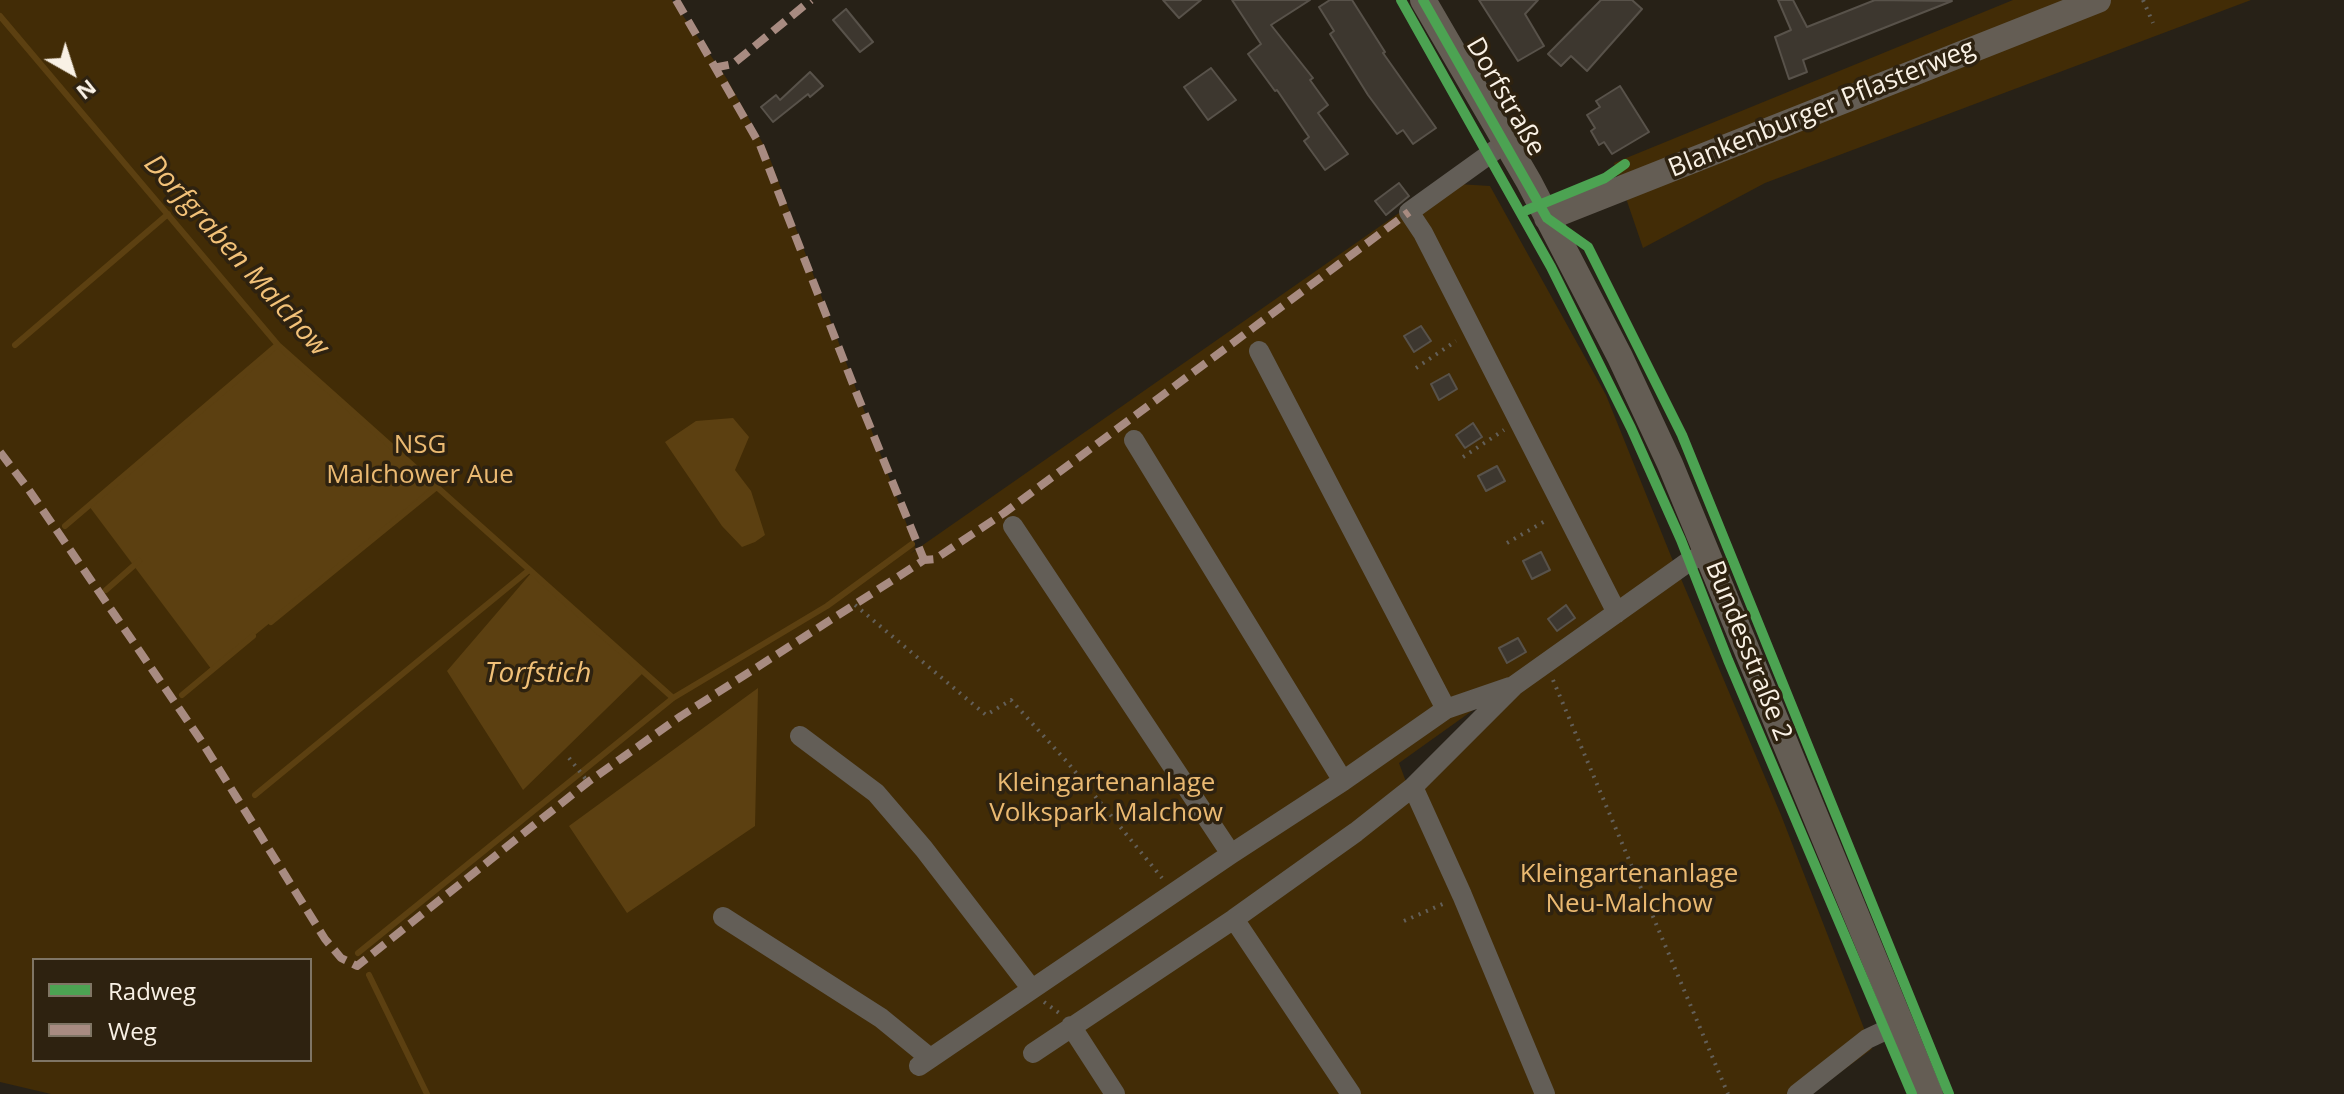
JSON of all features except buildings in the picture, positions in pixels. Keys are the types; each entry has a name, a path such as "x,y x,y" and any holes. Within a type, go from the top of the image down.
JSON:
{"main road":[{"name":"Dorfstraße","path":"1423,0 1547,218"},
{"name":"Blankenburger Pflasterweg","path":"1547,218 2098,0"},
{"name":"Bundesstraße 2","path":"1547,218 1620,357 1670,464 1930,1094"}],"lane":[{"path":"1505,143 1409,212 1423,233 1617,613"},
{"path":"1259,351 1446,709"},
{"path":"1134,440 1343,781"},
{"path":"1013,526 1231,854"},
{"path":"1033,1053 1234,919 1356,832 1413,787 1515,685 1688,562 1707,553"},
{"path":"723,917 881,1018 924,1062 1446,709 1515,685"},
{"path":"800,736 876,793 924,849 1031,988"},
{"path":"1413,787 1545,1094"},
{"path":"1234,919 1351,1094"},
{"path":"1797,1094 1867,1039 1901,1023"},
{"path":"1071,1026 1115,1094"}],"path":[{"path":"2143,0 2153,23"},
{"path":"1416,368 1472,331"},
{"path":"1463,457 1518,421"},
{"path":"1507,543 1563,510"},
{"path":"855,605 986,715 1011,700 1068,763 1174,893"},
{"path":"1543,665 1557,687 1728,1094"},
{"path":"569,758 588,782"},
{"path":"1404,921 1462,895"},
{"path":"1031,988 1071,1026"}],"green space":[{"path":"0,0 672,0 727,79 767,151 916,549 910,554 1442,183 1490,186 1606,395 1675,566 1399,763 1412,798 1514,694 1679,574 1781,815 1872,1049 1811,1094 51,1094 0,1082"},
{"path":"2013,0 2251,0 1765,183 1643,248 1614,163"}],"water":[{"path":"278,345 438,486 212,670 89,506"},
{"path":"733,418 749,437 735,470 751,491 765,535 742,547 722,526 665,442 696,421"},
{"name":"Torfstich","path":"532,572 644,672 523,790 447,671"},
{"path":"758,688 755,826 627,913 569,826"}],"waterway":[{"name":"Dorfgraben Malchow","path":"0,16 278,345 673,698"},
{"path":"15,345 168,214"},
{"path":"65,526 275,347"},
{"path":"271,622 438,486"},
{"path":"358,953 673,698 827,606 912,544"},
{"path":"106,590 139,561"},
{"path":"255,795 529,570"},
{"path":"182,695 253,636"},
{"name":"Dorfgraben Malchow","path":"369,975 427,1094"}],"marked path":[{"path":"676,0 760,145 924,560"},
{"path":"713,68 733,64 811,0"},
{"path":"0,452 202,742 325,939 341,958 357,966 588,782 681,716 924,560 935,559 1004,513 1409,212"}],"cycle path":[{"path":"1401,0 1551,267 1631,428 1681,540 1728,660 1912,1094"},
{"path":"1423,0 1547,218 1588,247 1682,435 1949,1094"},
{"path":"1527,210 1605,178 1625,164"}],"park label":[{"name":"NSG Malchower Aue","path":"420,461"},
{"name":"Kleingartenanlage Volkspark Malchow","path":"1106,799"},
{"name":"Kleingartenanlage Neu-Malchow","path":"1629,890"}]}
